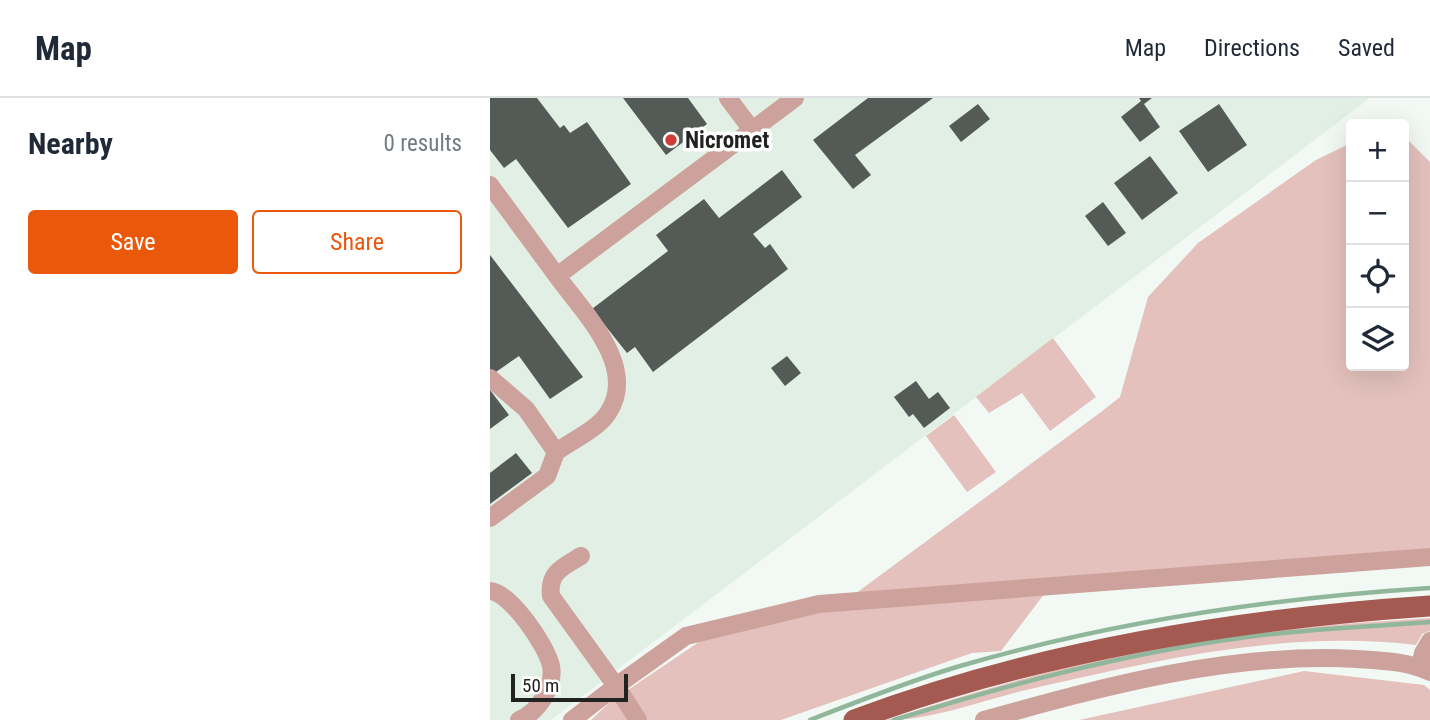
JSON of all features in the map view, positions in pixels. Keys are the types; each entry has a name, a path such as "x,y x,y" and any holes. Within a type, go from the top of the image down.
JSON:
{"main road":[{"path":"854,720 982,679 1133,642 1260,622 1430,606"}],"lane":[{"path":"728,98 752,130"},
{"path":"557,276 794,98"},
{"path":"490,185 557,276 615,362 619,390 608,415 556,452"},
{"path":"490,378 526,409 556,452 554,465 547,476 490,518"},
{"path":"581,556 553,574 549,584 551,596 638,720"},
{"path":"572,720 686,636 819,604 1430,557"},
{"path":"490,591 499,592 514,606 551,667 551,681 545,694 528,716 519,720"},
{"path":"984,720 1169,674 1271,659 1359,659 1425,669 1423,653 1430,641"}],"shaded area":[{"path":"490,98 1370,98 551,720 490,720"},
{"path":"1409,141 1430,162 1430,551 1054,581 1001,651 972,653 781,720 591,720 610,702 736,617 836,608 1101,412 1120,397 1148,297 1198,243 1316,160 1346,145 1346,371 1409,371"},
{"path":"1053,338 1096,397 1050,431 1022,393 989,413 976,397"},
{"path":"954,415 996,472 967,492 926,436"},
{"path":"1430,618 1430,631 1422,634 1416,645 1317,641 1220,651 1074,679 922,717 886,720 1049,672 1149,649 1254,633"},
{"path":"1304,671 1424,685 1430,690 1430,720 1079,720"}],"building":[{"path":"490,98 537,98 560,128 564,125 570,133 587,122 631,184 568,228 516,159 504,168 490,150"},
{"name":"Nicromet","path":"623,98 688,98 707,124 666,155"},
{"path":"868,98 933,98 855,155 871,175 853,189 813,140"},
{"path":"1139,98 1152,98 1144,104 1160,127 1140,142 1121,117 1141,101"},
{"path":"978,104 990,119 961,142 949,126"},
{"path":"1219,104 1247,145 1208,172 1179,131"},
{"path":"1150,156 1178,193 1142,220 1114,183"},
{"path":"782,170 802,197 753,234 765,248 770,244 788,269 653,372 635,347 627,353 592,309 668,251 656,235 704,199 719,218"},
{"path":"1103,202 1126,233 1108,246 1085,216"},
{"path":"490,255 583,377 550,399 519,356 493,374 490,370"},
{"path":"787,356 801,373 785,386 771,368"},
{"path":"916,381 929,399 938,392 950,408 924,428 913,414 909,417 894,397"},
{"path":"490,390 509,415 490,429"},
{"path":"516,453 532,473 490,504 490,473"}],"waterway":[{"path":"810,720 941,672 1075,637 1252,605 1430,588"},
{"path":"894,720 1022,683 1152,653 1264,635 1430,622"}],"place":[{"name":"Nicromet","path":"671,140"}]}
